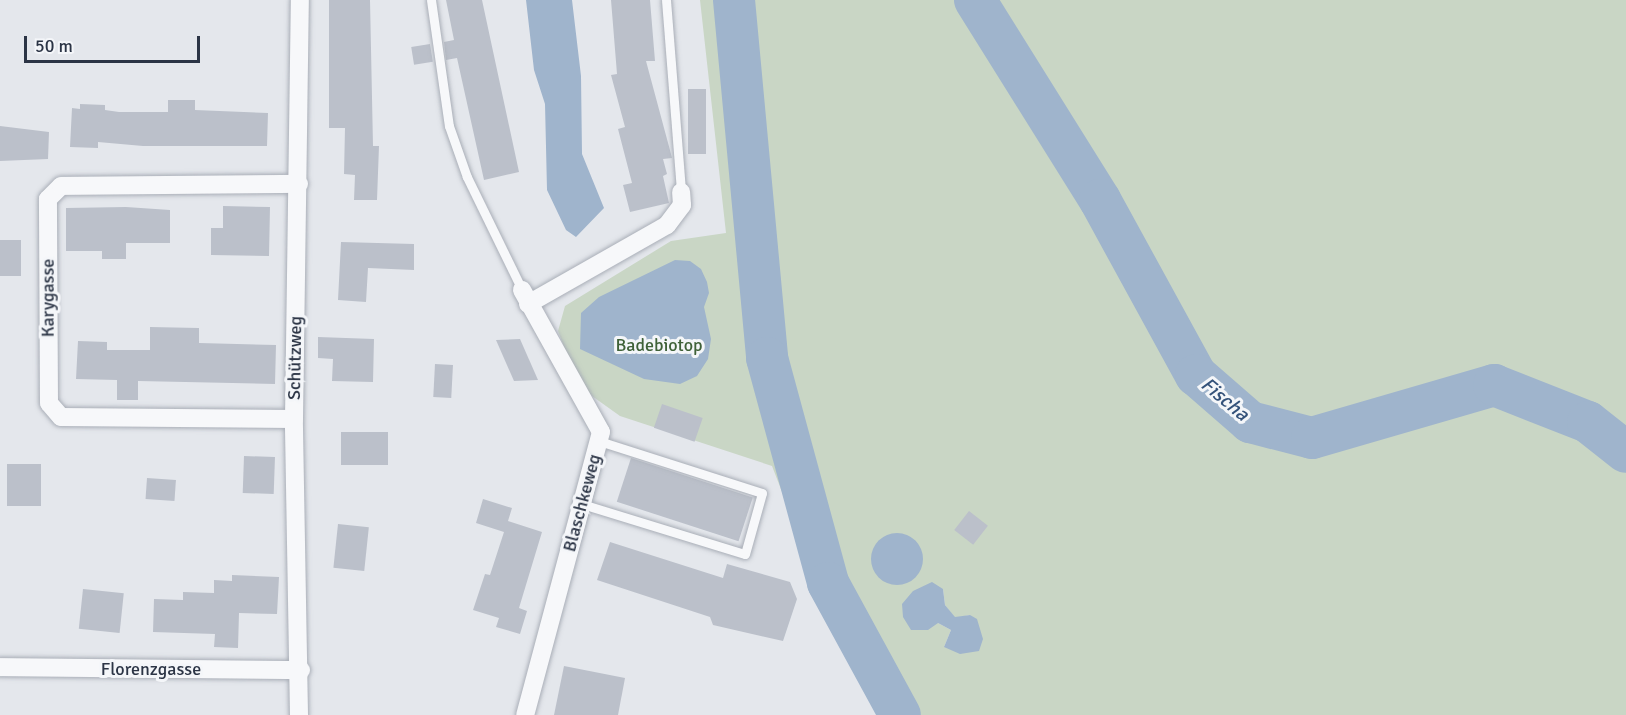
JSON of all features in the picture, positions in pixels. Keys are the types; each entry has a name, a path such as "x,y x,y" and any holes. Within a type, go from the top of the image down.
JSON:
{"street":[{"name":"Schützweg","path":"299,715 301,670 294,419 300,0"},
{"name":"Karygasse","path":"294,419 61,417 49,403 48,199 61,186 299,184"},
{"path":"525,297 667,225 682,205 681,192"},
{"name":"Blaschkeweg","path":"525,297 601,432 525,715"},
{"name":"Florenzgasse","path":"0,667 301,670"}],"lane":[{"name":"Blaschkeweg","path":"431,0 449,126 467,177 525,297"},
{"path":"666,0 681,192"},
{"path":"582,504 745,554 762,493 599,441"}],"green space":[{"name":"Badebiotop","path":"700,0 1626,0 1626,715 888,715 813,572 772,466 620,416 592,396 576,379 558,331 565,306 671,241 726,233","holes":["943,589 945,605 955,618 970,615 944,647 951,630 938,623"]}],"water":[{"path":"526,0 572,0 581,76 582,154 604,208 576,237 566,230 547,190 545,104 534,70"},
{"path":"675,260 690,261 701,269 707,282 709,293 704,307 711,339 708,359 697,376 680,384 644,379 580,349 581,313 599,297"},
{"path":"897,533 907,535 915,541 921,549 923,559 921,569 915,577 907,583 897,585 887,583 879,577 873,569 871,559 873,549 879,541 887,535"},
{"path":"932,582 943,589 945,605 955,617 970,615 977,619 983,639 979,651 960,654 944,647 951,630 938,623 928,630 911,630 903,617 902,604 913,591"}],"building":[{"path":"329,0 370,0 373,146 379,146 377,200 354,200 355,175 344,174 345,128 329,128"},
{"path":"446,0 482,0 519,172 484,180 457,58 446,60 444,42 454,40"},
{"path":"611,0 650,0 655,61 646,61 672,158 663,159 667,174 663,176 669,203 630,212 623,185 632,183 618,129 625,127 611,75 617,74"},
{"path":"430,44 433,62 414,65 411,47"},
{"path":"688,89 706,89 706,154 688,154"},
{"path":"168,100 195,100 195,110 268,113 267,146 143,146 98,142 98,148 70,147 72,108 80,109 80,104 105,105 105,110 119,112 168,112"},
{"path":"0,126 49,132 48,159 0,161"},
{"path":"223,206 270,207 269,256 211,255 211,228 223,228"},
{"path":"126,207 170,210 170,243 126,243 126,259 102,259 102,251 66,251 66,208"},
{"path":"0,240 21,240 21,276 0,276"},
{"path":"341,242 414,244 414,270 368,268 366,302 338,300"},
{"path":"150,327 199,328 199,343 276,345 275,384 138,381 138,400 117,400 117,380 76,379 78,341 107,342 107,350 150,350"},
{"path":"318,337 374,339 373,382 332,381 333,359 318,358"},
{"path":"520,339 538,380 514,381 496,340"},
{"path":"435,364 453,365 451,398 433,397"},
{"path":"662,404 703,418 695,442 654,428"},
{"path":"341,432 388,432 388,465 341,465"},
{"path":"244,456 275,457 274,494 243,493"},
{"path":"631,458 753,498 739,541 617,502"},
{"path":"7,464 41,464 41,506 7,506"},
{"path":"147,478 176,480 174,501 146,499"},
{"path":"483,499 512,508 508,521 542,532 519,608 527,611 520,634 496,627 499,618 473,610 485,574 490,575 504,532 476,523"},
{"path":"969,511 988,526 973,545 954,530"},
{"path":"338,524 369,527 364,571 333,568"},
{"path":"610,542 723,578 727,564 790,582 797,599 783,641 713,625 710,617 597,580"},
{"path":"232,575 279,577 277,614 239,613 238,648 214,647 215,634 153,632 154,599 183,600 183,592 214,593 214,580 232,581"},
{"path":"83,589 124,593 120,633 79,629"},
{"path":"564,666 625,678 618,715 554,715"}],"waterway":[{"path":"734,0 767,358 828,583 900,715"},
{"name":"Fischa","path":"975,0 1100,200 1196,375 1250,422 1312,438 1494,385 1588,422 1626,452"}]}
